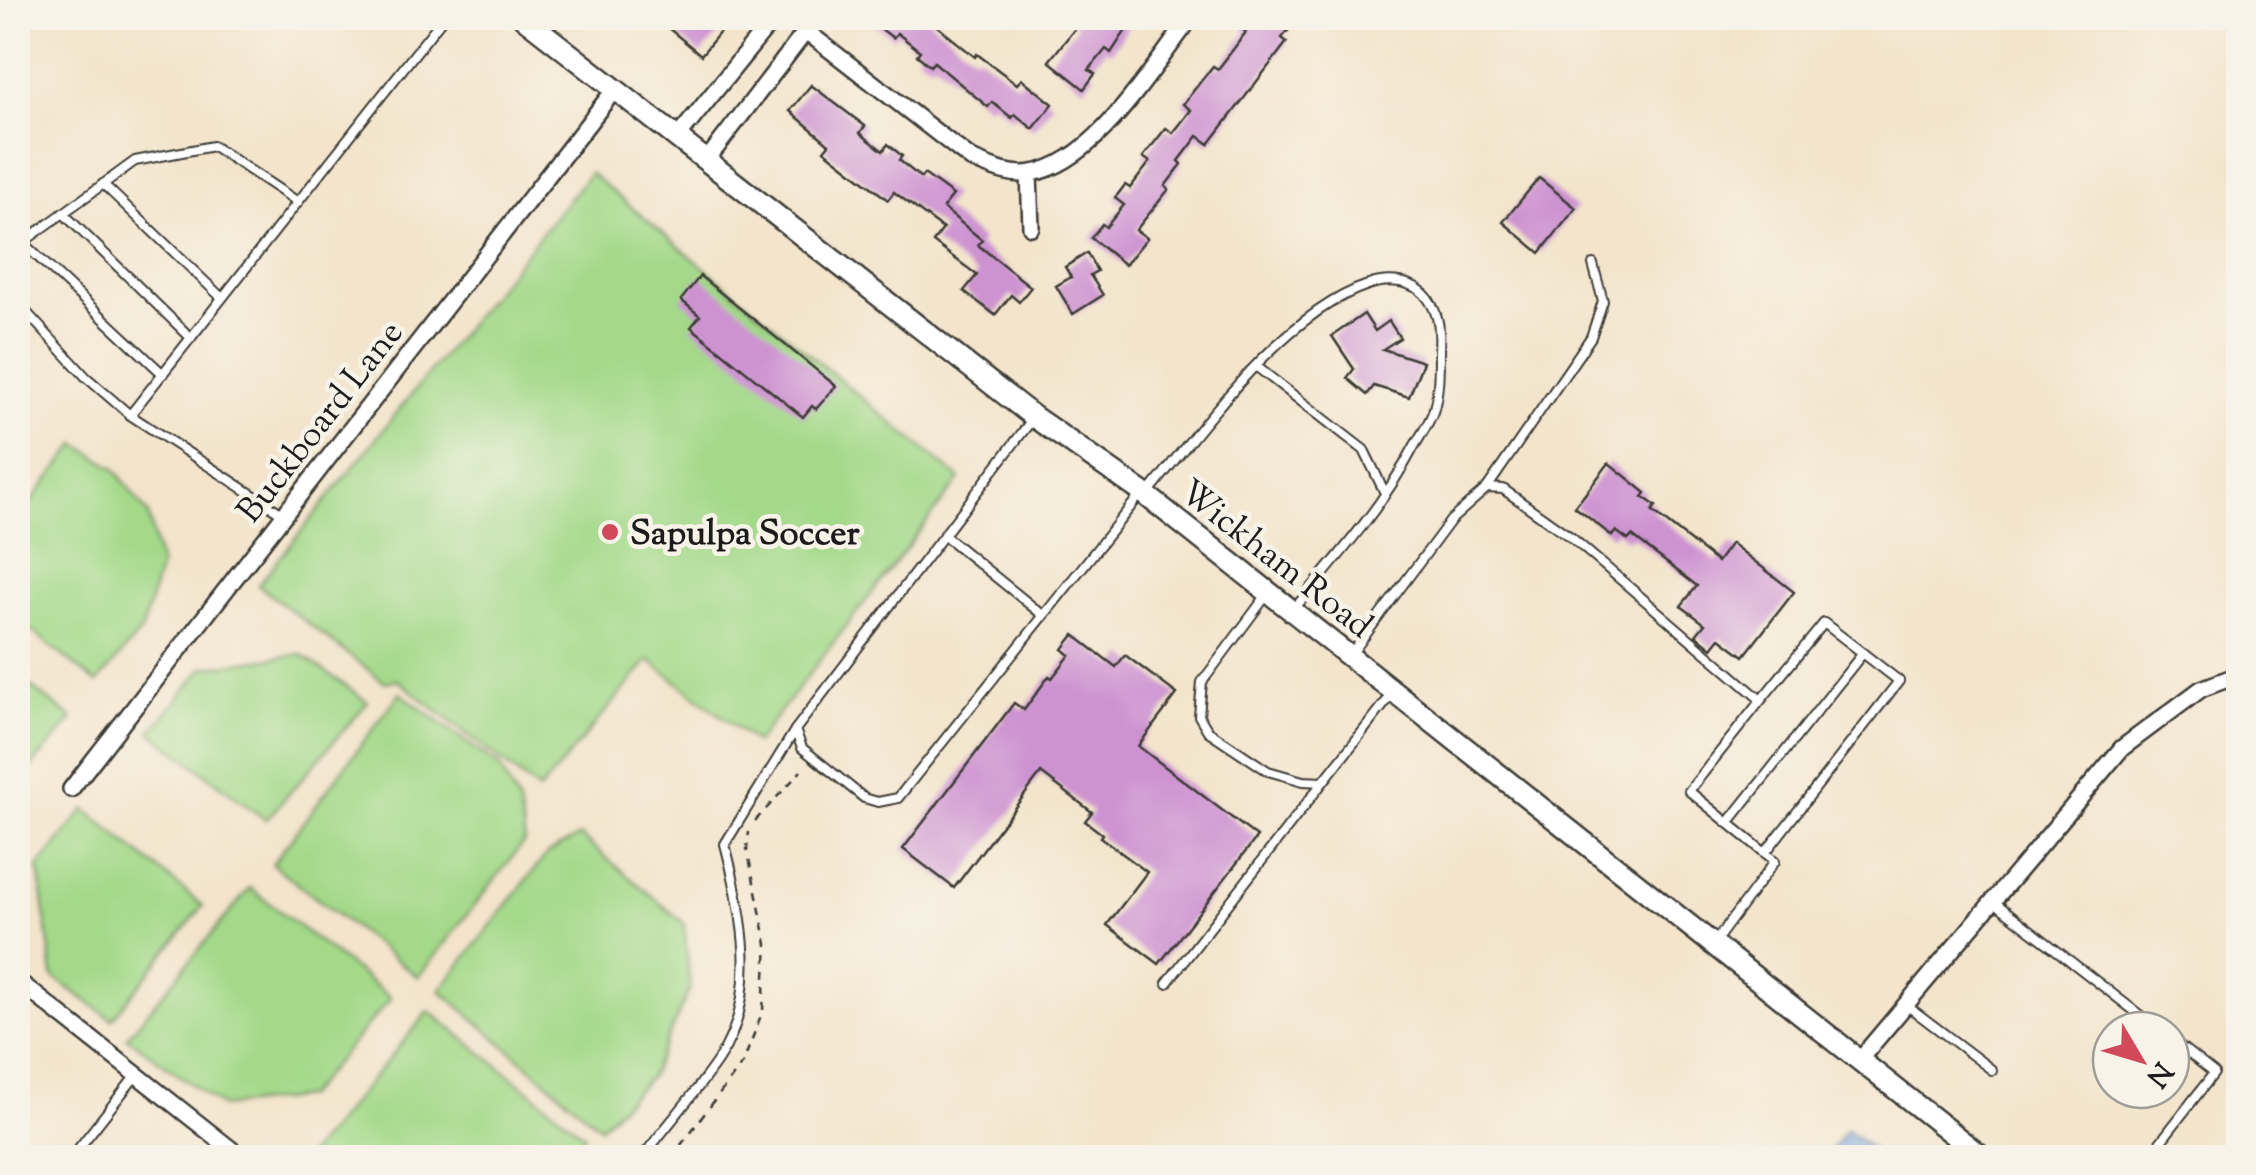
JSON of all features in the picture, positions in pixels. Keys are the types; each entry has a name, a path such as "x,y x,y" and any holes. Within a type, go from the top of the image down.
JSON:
{"street":[{"name":"Wickham Road","path":"524,18 1034,418 1144,494 1983,1158"},
{"path":"677,138 774,18"},
{"path":"788,18 971,159 995,169 1029,174 1064,162 1088,145 1191,18"},
{"path":"706,161 806,31"},
{"name":"Buckboard Lane","path":"71,789 614,89"},
{"path":"1029,174 1031,227"},
{"path":"1860,1059 2122,748 2202,689 2238,674"},
{"path":"18,981 242,1158"}],"lane":[{"path":"130,415 443,18"},
{"path":"162,374 20,244 135,161 213,146 298,202"},
{"path":"104,184 222,298"},
{"path":"63,214 191,338"},
{"path":"1350,657 1451,520 1487,488 1591,337 1603,301 1592,264"},
{"path":"795,730 802,748 864,798 878,802 898,798 1144,494 1288,334 1330,303 1368,285 1395,280 1420,290 1440,325 1433,412 1406,462 1351,541 1292,611"},
{"path":"18,303 86,378 130,415 284,516"},
{"path":"1257,368 1364,450 1385,493"},
{"path":"642,1158 720,1057 743,1001 742,910 725,844 795,730 1034,418"},
{"path":"1487,488 1503,489 1572,538 1761,700"},
{"path":"945,536 1044,616"},
{"path":"1268,592 1202,682 1199,716 1208,732 1268,771 1303,782 1324,782"},
{"path":"1714,942 1776,861 1766,853 1729,822 1690,791 1824,623 1899,681 1766,853"},
{"path":"1729,822 1863,653"},
{"path":"1166,983 1394,692"},
{"path":"1991,900 2133,1010"},
{"path":"1905,1004 1992,1070"},
{"path":"2191,1055 2214,1073 2191,1103"},
{"path":"70,1158 137,1074"},
{"path":"2148,1158 2185,1110"}],"green space":[{"name":"Sapulpa Soccer","path":"590,173 960,479 756,743 649,660 539,791 398,680 384,682 258,585"},
{"path":"77,444 114,468 148,514 160,566 142,630 97,683 18,620 18,518"},
{"path":"301,654 368,702 266,820 151,732 203,668"},
{"path":"18,677 73,719 18,782"},
{"path":"400,693 499,766 519,804 525,841 418,977 272,864"},
{"path":"85,809 203,906 112,1019 53,977 39,867"},
{"path":"580,836 684,923 690,988 650,1077 600,1127 440,990 547,854"},
{"path":"250,888 391,998 306,1097 222,1107 127,1037"},
{"path":"429,1011 585,1135 574,1157 307,1157"}],"water":[{"path":"1847,1129 1882,1157 1825,1157"}],"building":[{"path":"656,18 714,18 725,26 701,55"},
{"path":"867,18 927,18 975,57 977,54 1017,84 1022,79 1053,104 1033,129 992,102 988,107 934,62 930,66 917,55 920,51 897,33 893,38"},
{"path":"1067,18 1134,18 1111,53 1106,49 1089,70 1095,74 1084,89 1049,61 1077,26"},
{"path":"1250,18 1298,18 1282,38 1287,42 1209,144 1198,136 1179,161 1182,164 1165,186 1169,189 1136,230 1147,238 1125,265 1091,238 1124,205 1115,198 1125,185 1130,188 1150,162 1143,157 1166,128 1173,133 1191,110 1183,104 1213,66 1218,69 1246,32 1242,29"},
{"path":"811,85 865,126 860,133 883,151 888,144 902,156 899,160 921,178 924,174 953,195 943,208 982,240 978,245 1031,287 1019,302 1011,295 995,315 964,291 977,275 933,242 943,229 894,192 888,200 824,150 829,144 790,111"},
{"path":"1539,178 1576,208 1540,253 1503,222"},
{"path":"1087,253 1097,271 1090,275 1103,295 1073,314 1056,286 1071,277 1065,267"},
{"path":"700,276 836,386 816,409 812,406 803,417 691,327 700,316 681,300"},
{"path":"1364,314 1375,331 1389,321 1400,338 1383,349 1423,362 1409,397 1374,386 1367,395 1347,378 1354,369 1332,336"},
{"path":"1609,463 1646,493 1643,497 1656,506 1652,511 1717,562 1731,543 1794,592 1744,656 1720,638 1712,648 1696,635 1705,624 1681,606 1697,586 1632,536 1628,540 1616,531 1612,536 1575,507"},
{"path":"1074,635 1116,667 1125,655 1177,694 1138,746 1257,837 1159,964 1107,925 1147,872 1100,837 1102,834 1085,821 1092,812 1041,773 954,888 903,849 1014,703 1024,710 1049,676 1052,678 1070,655 1063,649"}],"place":[{"name":"Sapulpa Soccer","path":"610,532"}]}
